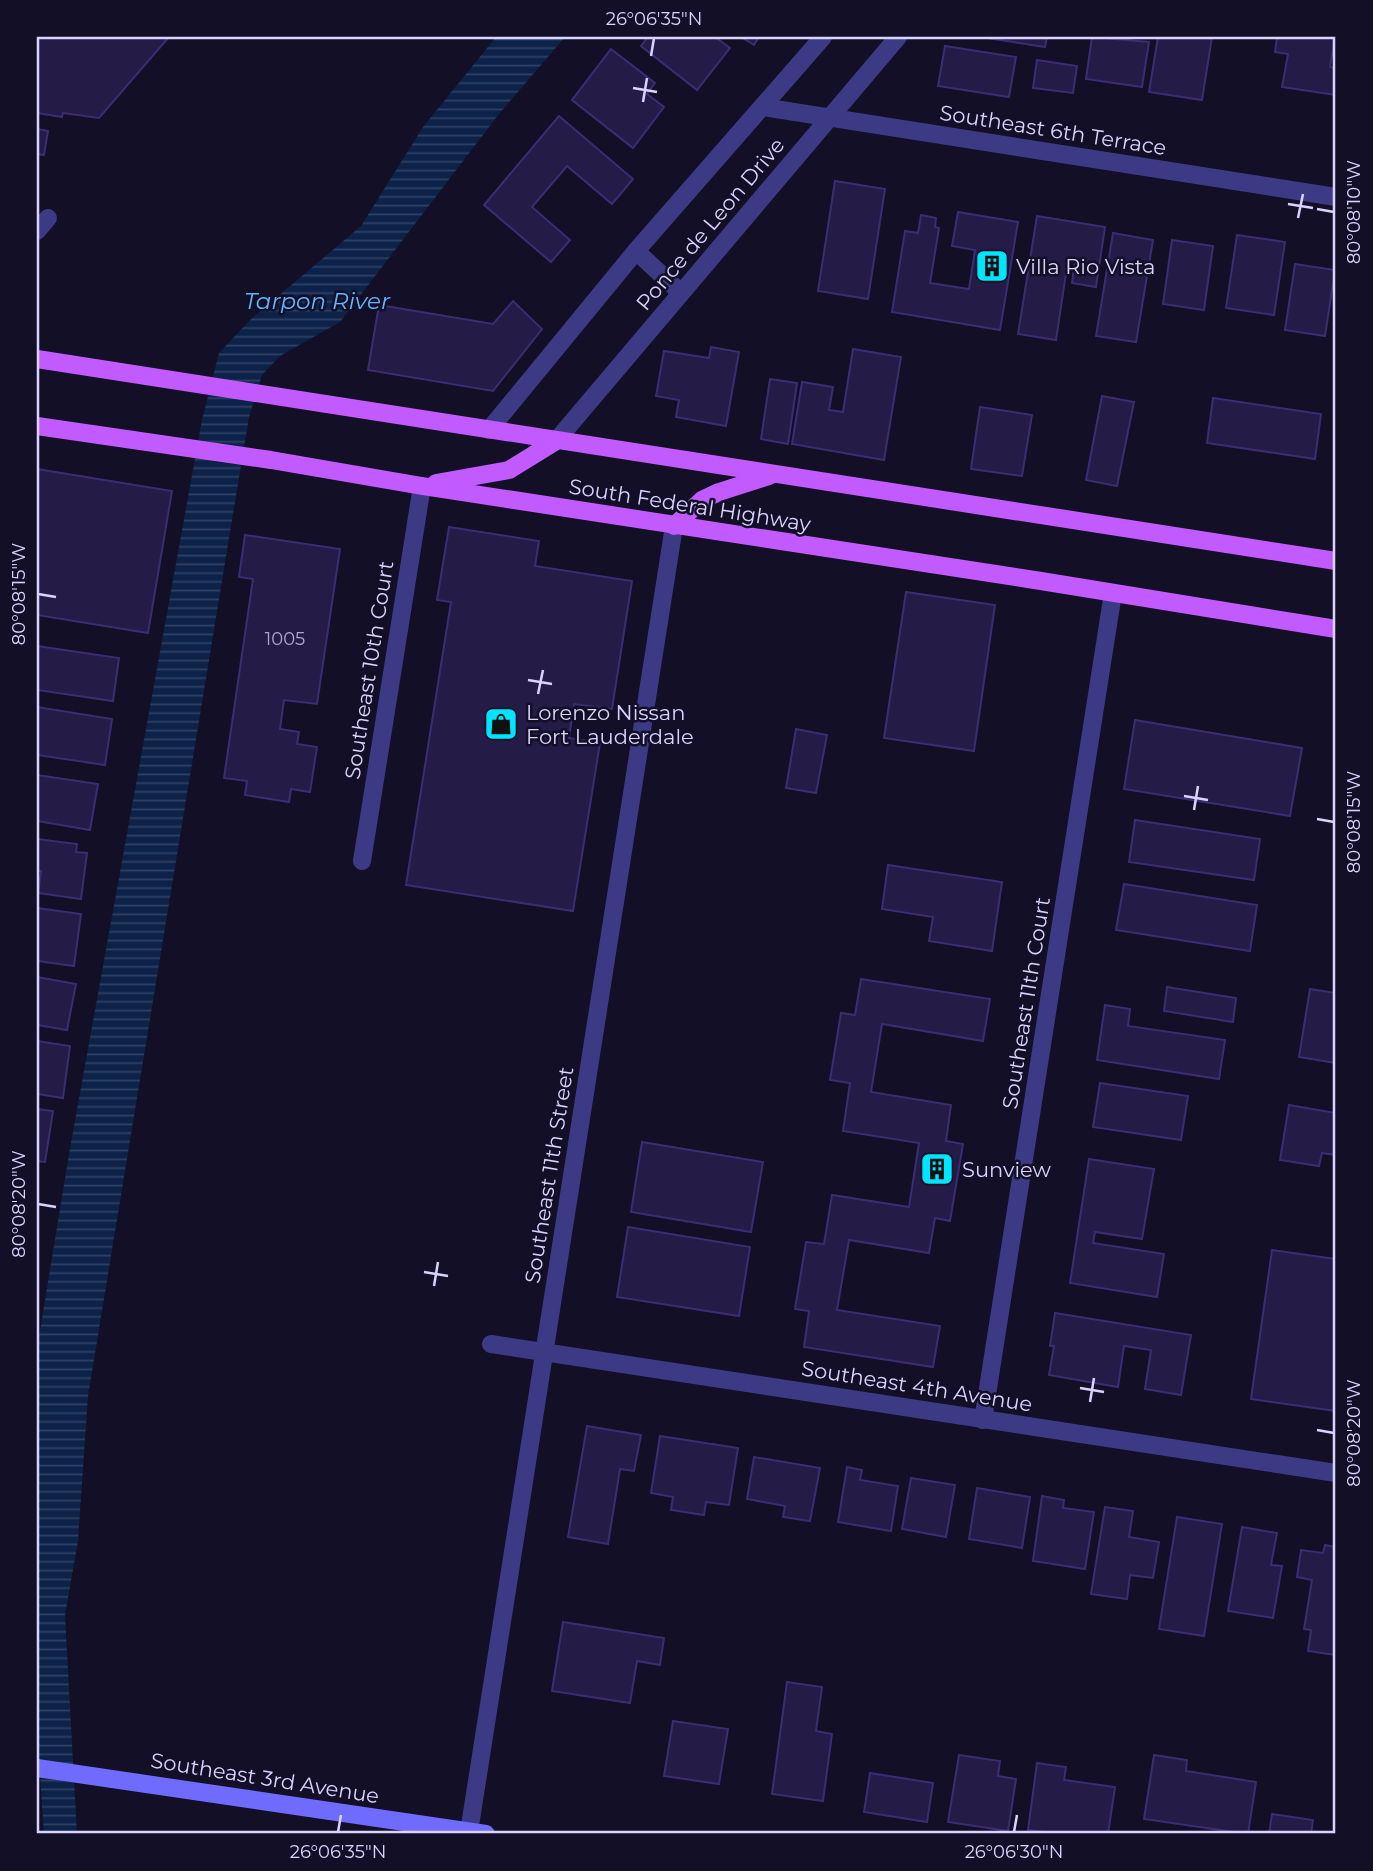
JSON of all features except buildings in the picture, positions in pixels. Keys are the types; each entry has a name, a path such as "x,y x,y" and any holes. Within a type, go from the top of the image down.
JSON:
{"main road":[{"name":"South Federal Highway","path":"37,359 1336,561"},
{"name":"South Federal Highway","path":"37,426 271,460 1336,629"},
{"path":"422,486 509,470 556,441"},
{"path":"674,526 702,500 772,474"},
{"name":"Southeast 3rd Avenue","path":"37,1768 477,1833"}],"street":[{"name":"Ponce de Leon Drive","path":"489,430 636,251 823,37"},
{"name":"Ponce de Leon Drive","path":"556,441 898,37"},
{"name":"Southeast 6th Terrace","path":"762,107 1336,197"},
{"path":"636,251 681,293"},
{"name":"Southeast 10th Court","path":"362,861 422,486"},
{"name":"Southeast 11th Street","path":"477,1833 544,1351 674,526"},
{"name":"Southeast 11th Court","path":"983,1420 1113,593"},
{"name":"Southeast 4th Avenue","path":"491,1344 1336,1473"}],"water":[{"name":"Tarpon River","path":"496,37 565,37 499,114 340,322 280,356 262,375 249,417 88,1396 78,1541 65,1615 77,1834 44,1834 37,1732 37,1349 70,1148 202,420 219,353 250,320 361,226 423,127"}],"place":[{"name":"Villa Rio Vista","path":"992,266"},
{"name":"Lorenzo Nissan Fort Lauderdale","path":"501,724"},
{"name":"Sunview","path":"937,1169"}]}
